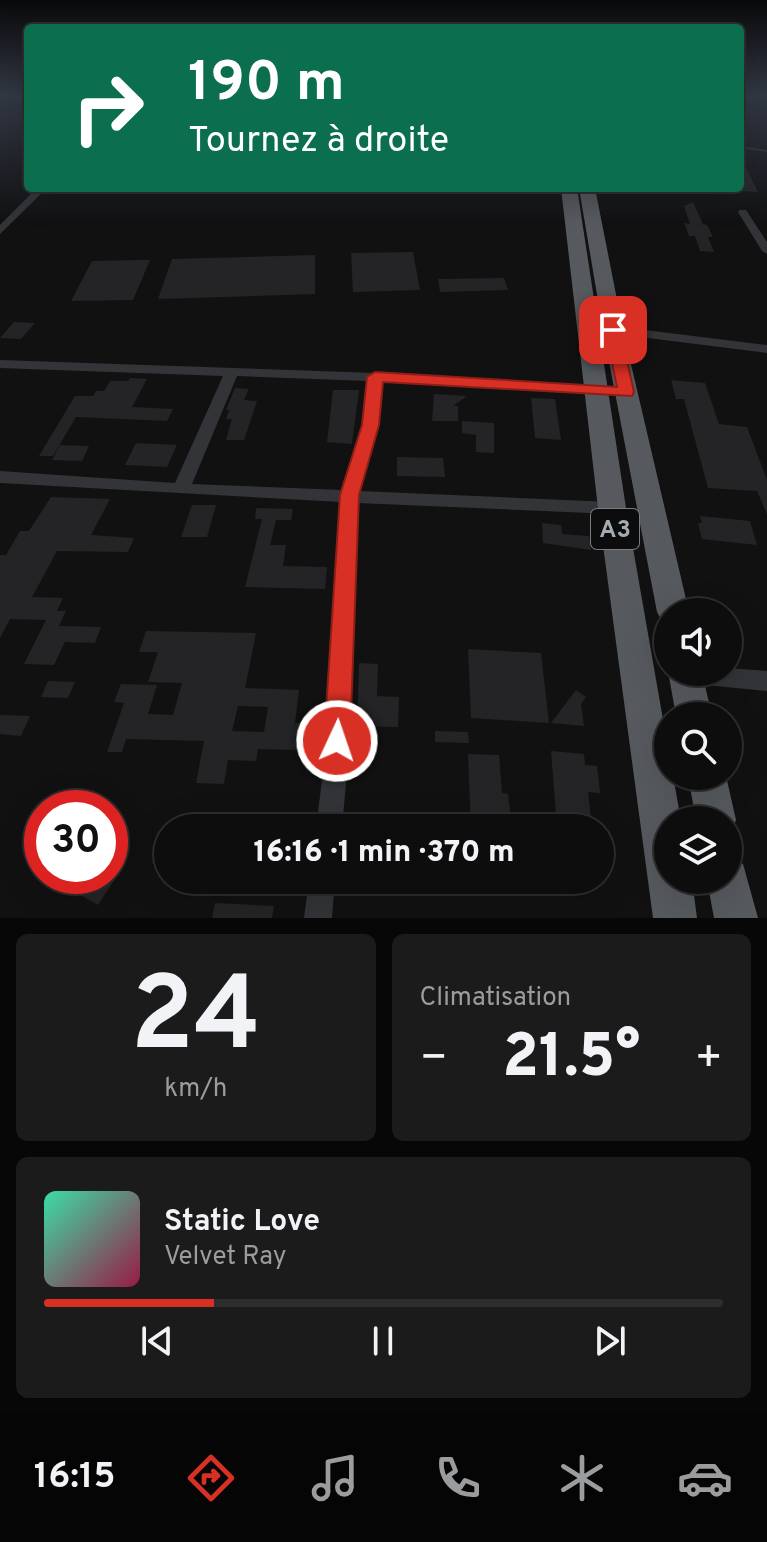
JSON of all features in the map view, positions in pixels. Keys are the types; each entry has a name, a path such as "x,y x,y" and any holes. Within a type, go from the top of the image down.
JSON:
{"highway":[{"name":"A3","path":"570,192 612,508 658,806"},
{"name":"A3","path":"588,192 613,330 670,598"},
{"path":"672,894 675,918"},
{"path":"731,894 736,918"}],"street":[{"path":"0,231 38,192"},
{"path":"743,212 767,251"},
{"path":"613,330 767,349"},
{"path":"0,364 375,377 626,392"},
{"path":"181,489 232,371"},
{"path":"330,814 350,495 370,425 375,377"},
{"path":"1,479 612,508"},
{"path":"742,679 767,681"},
{"path":"318,918 321,894"}],"building":[{"path":"744,163 758,192 744,191"},
{"path":"693,202 713,237 708,237 714,252 700,251 695,236 689,236 684,223 690,224 684,206"},
{"path":"413,252 420,290 353,292 351,253"},
{"path":"315,255 315,294 158,299 172,259"},
{"path":"150,260 133,300 71,301 92,261"},
{"path":"504,278 508,290 440,292 438,279"},
{"path":"14,322 35,323 21,339 0,338"},
{"path":"130,378 147,379 132,407 173,409 167,421 76,417 53,456 39,456 75,396 93,396 96,391 104,391 110,381 128,381"},
{"path":"671,380 705,383 719,424 747,427 767,480 767,514 757,491 708,488 684,399 676,399"},
{"path":"235,388 249,389 244,400 257,401 244,440 226,440 232,419 226,419 229,410 226,410"},
{"path":"333,390 359,390 352,444 327,442"},
{"path":"434,394 467,396 453,406 458,406 458,421 432,421"},
{"path":"531,398 555,399 561,440 535,438"},
{"path":"462,421 494,423 494,453 476,452 476,435 462,433"},
{"path":"136,443 177,445 167,467 125,465"},
{"path":"60,445 89,446 82,461 52,460"},
{"path":"397,457 443,458 445,477 397,476"},
{"path":"51,497 110,499 91,535 134,538 128,552 57,551 32,597 63,598 57,611 66,611 59,626 101,627 95,643 65,642 54,665 24,664 46,620 10,619 0,638 0,555 6,555 20,531 29,531"},
{"path":"192,505 216,505 207,537 181,537"},
{"path":"256,508 293,509 291,520 276,520 270,545 286,545 283,566 327,567 325,589 245,587 262,519 255,519"},
{"path":"700,516 750,521 757,545 702,539 698,523 702,523"},
{"path":"542,523 561,525 562,534 589,536 591,550 543,543"},
{"path":"146,631 256,633 245,688 299,690 295,723 301,723 298,750 258,749 256,761 228,760 224,784 196,783 204,741 126,739 122,752 107,752 124,703 114,702 121,684 157,685 148,714 173,715 182,683 148,682 158,652 139,652","holes":["238,706 268,707 264,732 232,731"]},
{"path":"468,649 541,653 549,723 471,718"},
{"path":"359,663 378,664 377,696 399,697 398,727 357,726"},
{"path":"48,681 75,682 68,698 41,697"},
{"path":"576,690 586,697 581,704 584,726 551,723"},
{"path":"0,715 30,716 21,736 0,734"},
{"path":"435,731 468,732 469,743 435,742"},
{"path":"551,751 584,754 585,765 597,766 600,793 588,792 590,814 556,814"},
{"path":"468,754 499,755 502,793 508,794 510,814 470,814"},
{"path":"79,894 105,894 98,905"},
{"path":"215,903 274,906 272,918 212,918"}],"waterway":[{"path":"744,148 767,151"}],"route":[{"path":"337,741 350,495 370,425 375,377 626,392 613,330"}]}
